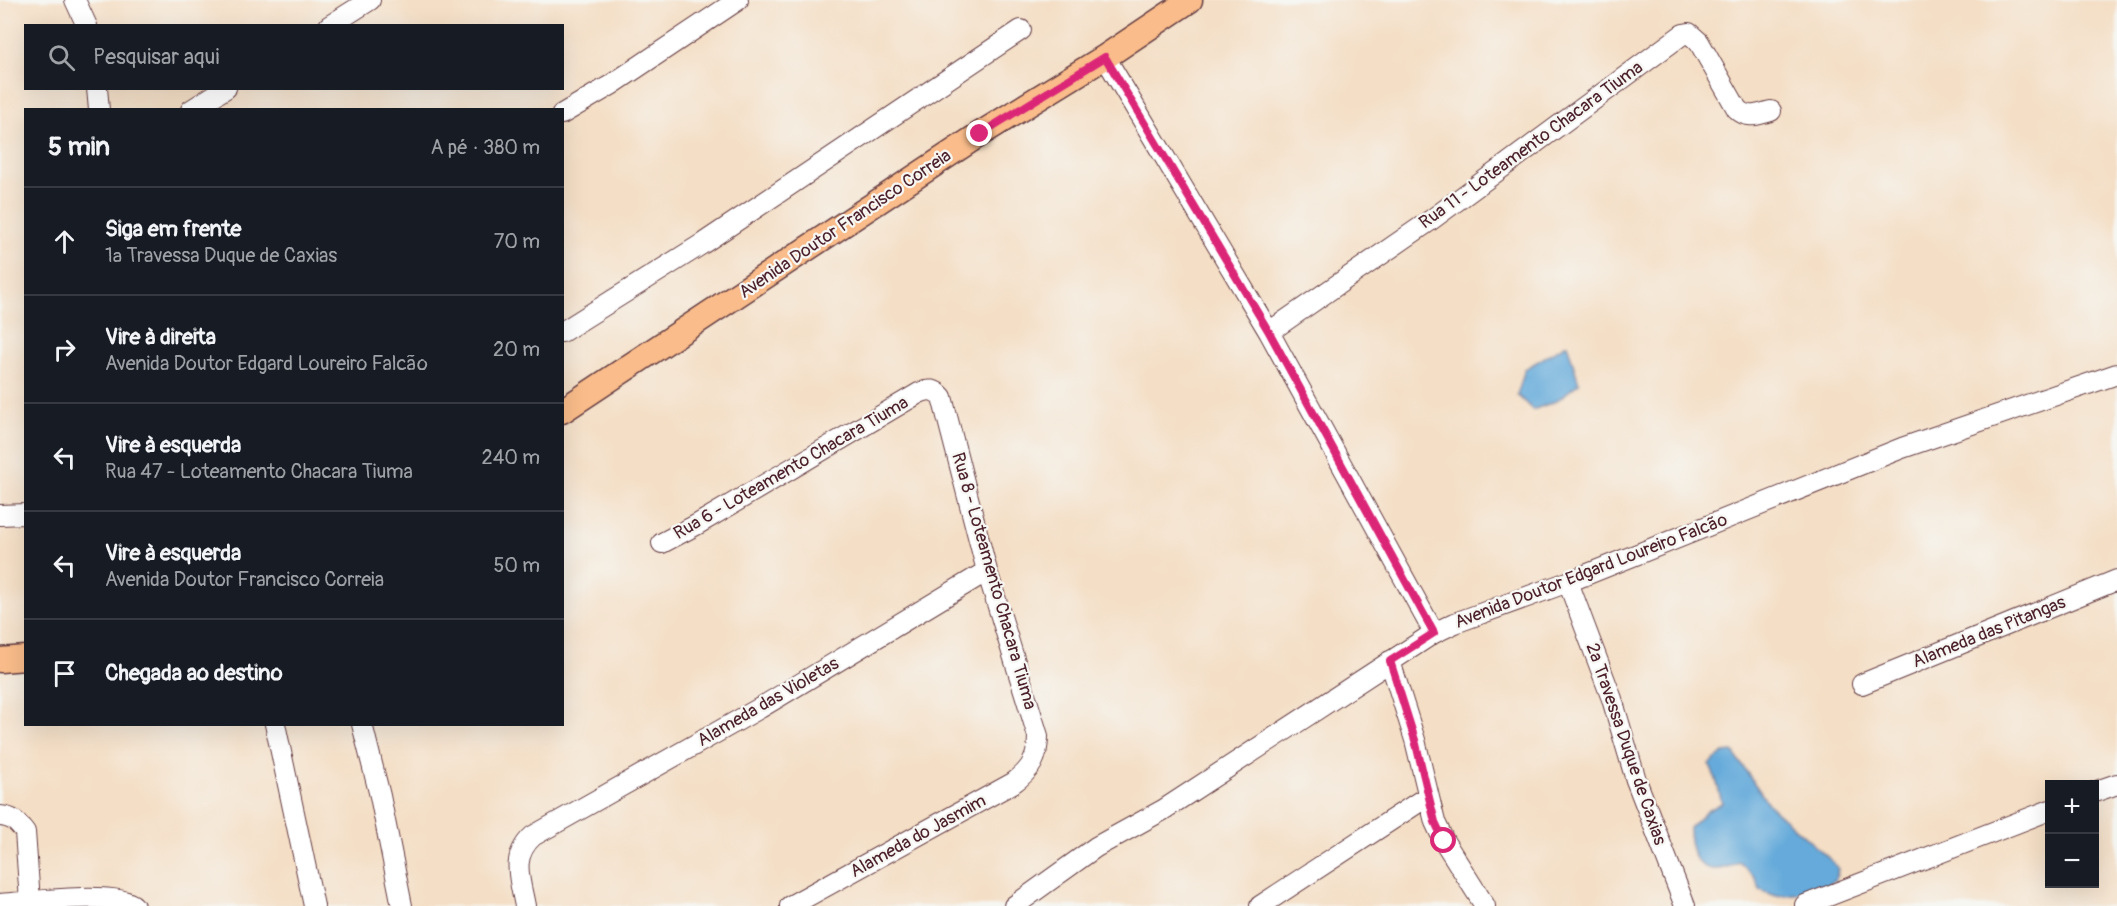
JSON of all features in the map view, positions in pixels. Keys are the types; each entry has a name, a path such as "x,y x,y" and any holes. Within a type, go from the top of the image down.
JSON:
{"main road":[{"name":"Avenida Doutor Francisco Correia","path":"564,410 980,134 1105,57 1191,0"},
{"path":"0,660 24,658"}],"street":[{"path":"75,0 86,24"},
{"path":"332,24 370,0"},
{"path":"564,113 611,85 738,0"},
{"path":"564,331 702,244 1021,30"},
{"name":"Rua 11 - Loteamento Chacara Tiuma","path":"1269,332 1431,220 1683,33 1689,33 1699,42 1742,114 1749,116 1771,111"},
{"path":"1105,57 1269,332 1434,633"},
{"path":"97,90 99,108"},
{"path":"194,108 223,90"},
{"name":"Avenida Doutor Edgard Loureiro Falcão","path":"1014,906 1096,847 1163,810 1434,633 1455,623 1568,582 1902,448 2117,374"},
{"name":"Rua 8 - Loteamento Chacara Tiuma","path":"919,393 929,389 934,390 944,401 987,571 1038,736 1034,763 1023,776 1013,783"},
{"name":"Rua 6 - Loteamento Chacara Tiuma","path":"662,543 919,393"},
{"path":"0,515 24,514"},
{"name":"Alameda das Violetas","path":"525,906 518,859 526,843 546,829 760,708 987,571"},
{"name":"Alameda das Pitangas","path":"1862,684 2117,580"},
{"name":"2ª Travessa Duque de Caxias","path":"1568,582 1612,699 1636,780 1685,906"},
{"path":"1390,661 1415,740 1435,822 1444,841 1485,906"},
{"path":"275,726 314,906"},
{"path":"362,726 380,796 402,906"},
{"name":"Alameda do Jasmim","path":"790,906 1013,783"},
{"path":"2099,790 2117,784"},
{"path":"1260,906 1428,796"},
{"path":"1805,904 2045,812"},
{"path":"0,816 10,817 25,832 30,901"},
{"path":"0,904 96,898 129,901 134,906"}],"water":[{"path":"1567,344 1579,383 1556,401 1533,410 1517,395 1525,369"},
{"path":"1733,752 1769,805 1838,869 1836,879 1821,891 1776,896 1760,890 1755,877 1739,862 1717,869 1702,865 1696,859 1692,851 1689,828 1707,811 1722,803 1716,779 1709,764 1724,753"}],"route":[{"path":"980,134 1105,57 1269,332 1434,633 1390,661 1415,740 1435,822 1444,841"}]}
